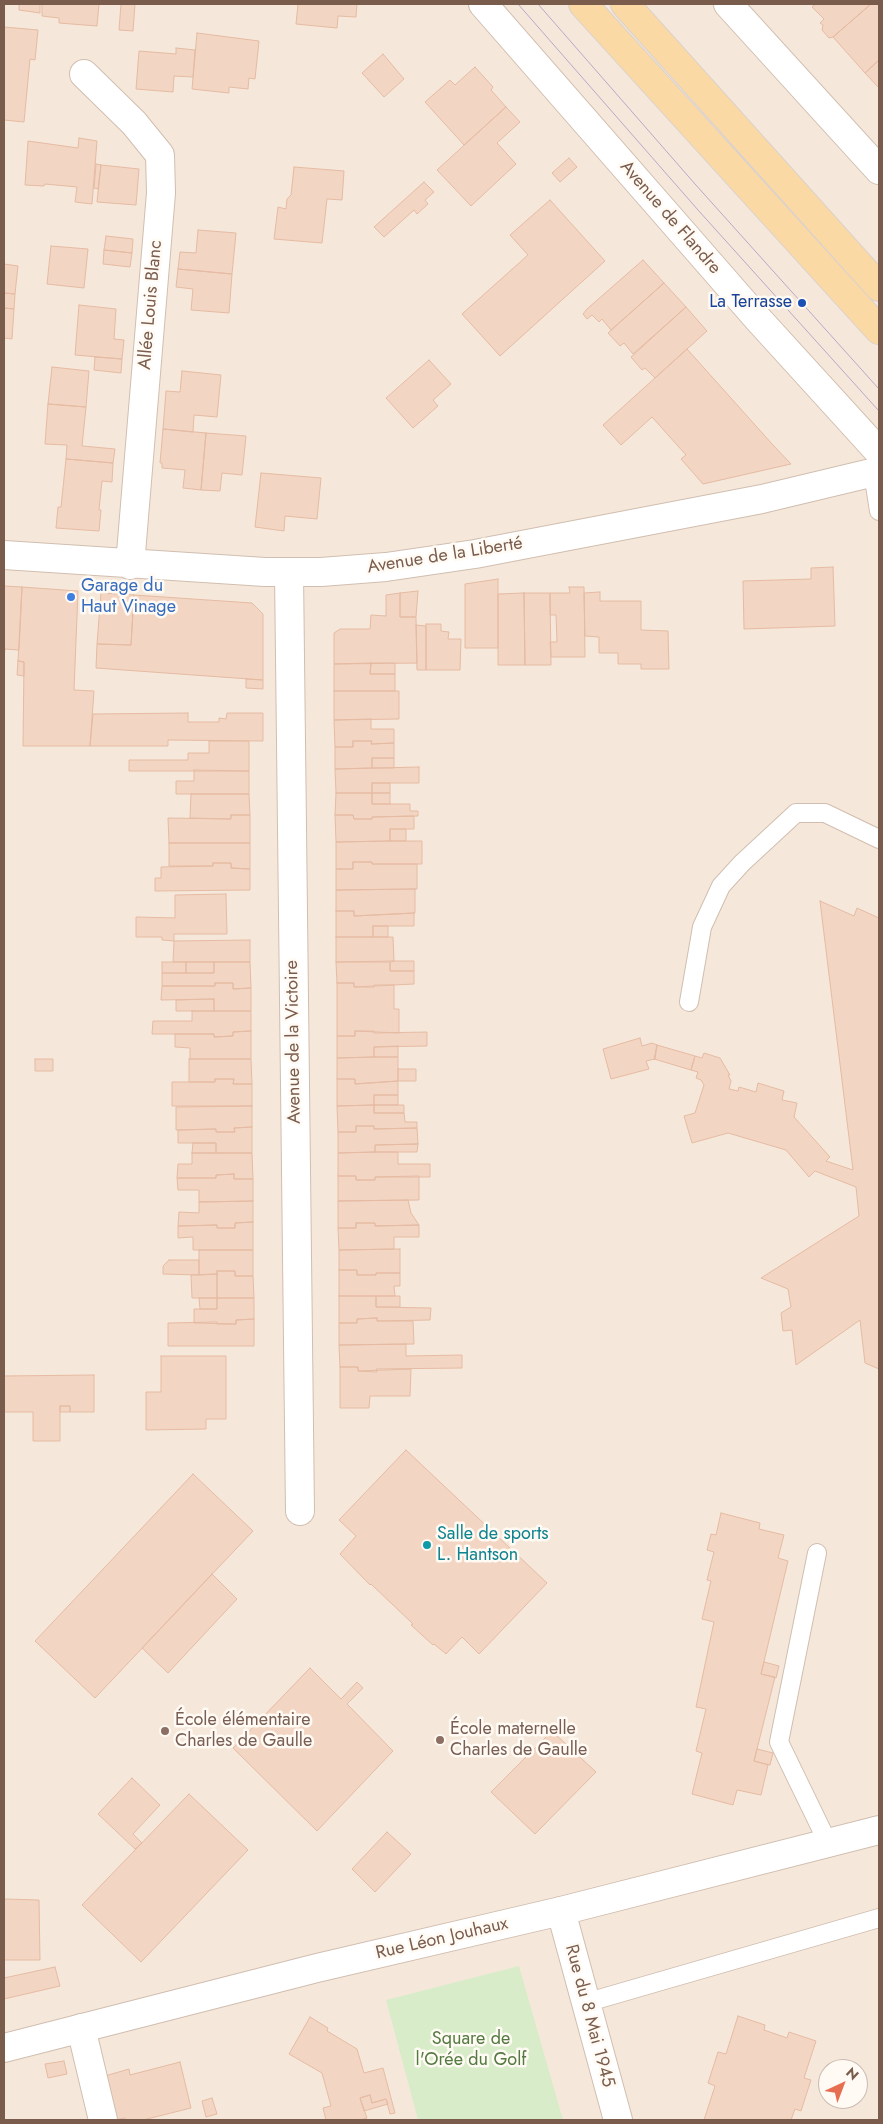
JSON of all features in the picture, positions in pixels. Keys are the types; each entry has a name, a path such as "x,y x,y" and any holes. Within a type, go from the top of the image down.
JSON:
{"main road":[{"path":"583,4 879,330"},
{"path":"625,4 879,287"}],"street":[{"name":"Avenue de Flandre","path":"484,4 751,312 877,465"},
{"path":"728,4 879,170"},
{"name":"Allée Louis Blanc","path":"84,74 134,122 160,155 160,193 130,565"},
{"name":"Avenue de la Liberté","path":"4,555 130,565 289,572 386,567 475,554 762,499 877,465"},
{"name":"Avenue de la Victoire","path":"289,572 300,1511"},
{"name":"Rue Léon Jouhaux","path":"4,2048 318,1968 561,1911 879,1830"},
{"name":"Rue du 8 Mai 1945","path":"561,1911 618,2120"},
{"path":"81,2028 102,2120"}],"lane":[{"path":"877,465 879,511"},
{"path":"689,1002 702,927 721,886 742,863 796,813 825,813 879,839"},
{"path":"817,1553 779,1742 828,1843"},
{"path":"585,2002 879,1918"}],"shaded area":[{"path":"4,4 879,4 879,2120 4,2120"}],"green space":[{"name":"Square de l'Orée du Golf","path":"519,1966 563,2120 418,2120 386,2000"}],"building":[{"path":"19,4 40,4 40,13 19,10"},
{"path":"42,4 99,4 97,26 59,23 59,18 42,16"},
{"path":"121,4 135,4 133,31 119,30"},
{"path":"298,4 357,4 356,17 338,16 337,28 296,24"},
{"path":"816,4 871,4 833,37 829,38 822,30 823,25 820,23 824,19 812,7"},
{"path":"871,4 879,4 879,60 865,73 833,37"},
{"path":"4,27 38,30 35,60 30,59 24,122 4,120"},
{"path":"197,33 259,41 255,79 249,78 248,89 229,87 229,93 192,89"},
{"path":"176,48 195,50 193,77 174,76 173,92 136,89 139,51 176,54"},
{"path":"383,54 404,79 384,97 362,73"},
{"path":"879,60 879,88 865,73"},
{"path":"475,67 493,87 491,90 506,107 464,145 425,102 450,80 455,85"},
{"path":"506,107 520,122 497,143 516,164 471,206 437,170"},
{"path":"79,138 97,141 92,204 75,202 77,187 45,184 44,186 25,185 28,141 78,148"},
{"path":"569,158 577,167 560,182 552,173"},
{"path":"96,164 101,165 98,189 94,188"},
{"path":"101,165 139,169 136,205 97,202"},
{"path":"294,167 344,171 342,200 327,199 322,243 274,239 278,207 286,209 287,199 291,195"},
{"path":"424,182 434,192 425,200 428,204 417,214 414,210 384,237 374,227"},
{"path":"550,200 605,261 500,356 462,314 528,255 510,235"},
{"path":"198,230 236,233 232,274 178,269 180,252 196,253"},
{"path":"106,236 133,239 132,253 104,250"},
{"path":"51,246 88,249 84,288 47,284"},
{"path":"104,250 132,253 130,267 103,264"},
{"path":"643,260 664,283 611,330 602,319 599,322 592,315 587,319 583,314 587,309"},
{"path":"4,264 18,266 15,294 4,293"},
{"path":"178,269 232,274 229,313 191,310 193,289 176,287"},
{"path":"664,283 686,307 633,354 624,343 620,346 608,333"},
{"path":"4,293 15,294 14,309 4,308"},
{"path":"79,305 116,309 114,339 124,340 122,359 75,355"},
{"path":"686,307 707,331 655,378 645,368 642,370 631,357"},
{"path":"4,308 14,309 12,339 4,338"},
{"path":"687,349 791,464 703,484 681,459 686,455 652,417 621,445 603,425"},
{"path":"95,357 122,359 121,373 94,370"},
{"path":"429,360 451,384 433,400 438,406 413,428 386,398"},
{"path":"52,367 89,371 86,407 48,404"},
{"path":"182,371 221,375 217,417 194,415 193,432 163,429 166,391 180,392"},
{"path":"48,404 86,407 82,446 115,449 113,463 66,459 67,445 45,444"},
{"path":"163,429 206,433 201,490 183,488 185,470 162,468 162,463 160,463"},
{"path":"206,433 246,436 242,475 222,473 220,491 201,490"},
{"path":"66,459 113,463 112,482 102,481 99,531 56,528 58,507 61,507"},
{"path":"261,473 321,478 317,519 285,516 284,531 255,527"},
{"path":"833,567 835,626 744,629 743,581 811,579 811,568"},
{"path":"498,579 498,648 465,648 465,584"},
{"path":"4,586 22,587 19,650 5,649 4,658"},
{"path":"22,587 78,591 74,690 94,691 90,746 23,746 24,662 18,661"},
{"path":"569,587 584,587 585,657 551,657 550,642 557,642 556,615 550,615 550,593 570,593"},
{"path":"418,591 416,617 400,617 400,593"},
{"path":"600,592 600,601 641,601 641,630 668,631 669,669 641,669 641,664 618,664 618,653 599,653 599,637 585,636 584,593"},
{"path":"101,593 134,595 131,645 97,644"},
{"path":"400,593 400,617 416,617 417,663 334,664 334,633 340,629 370,629 371,615 386,616 386,595"},
{"path":"524,593 550,593 551,665 525,665"},
{"path":"524,593 525,665 498,665 498,594"},
{"path":"134,595 252,603 263,614 263,680 96,668 97,644 131,645"},
{"path":"426,624 441,624 441,631 449,632 448,639 461,639 460,670 426,670"},
{"path":"416,625 426,626 426,670 417,670"},
{"path":"18,661 24,662 24,676 17,675"},
{"path":"371,663 395,663 395,674 370,674"},
{"path":"371,663 370,674 395,674 395,691 334,691 334,664"},
{"path":"246,679 263,680 263,689 246,688"},
{"path":"334,691 399,691 399,719 334,720"},
{"path":"188,713 188,722 219,722 219,718 226,719 227,713 263,713 263,741 168,740 168,746 90,746 93,714"},
{"path":"371,719 371,729 394,729 394,743 371,744 372,741 353,741 353,747 335,747 334,720"},
{"path":"209,741 249,741 249,771 129,771 129,760 188,760 188,753 209,753"},
{"path":"353,741 372,741 371,744 394,743 394,758 372,758 372,768 335,769 335,747 353,747"},
{"path":"372,758 394,758 394,768 372,768"},
{"path":"419,767 419,783 372,783 372,793 336,793 335,769"},
{"path":"194,770 249,771 249,794 176,794 176,781 194,781"},
{"path":"372,783 390,783 390,793 372,793"},
{"path":"336,793 372,793 372,804 410,804 410,811 418,811 418,816 354,819 353,815 335,815"},
{"path":"372,793 390,793 390,804 372,804"},
{"path":"191,794 249,794 250,815 231,815 231,819 190,818"},
{"path":"231,815 250,815 250,843 169,843 168,818 231,819"},
{"path":"335,815 353,815 354,819 414,816 414,829 390,829 390,841 336,842"},
{"path":"390,829 406,829 406,841 390,841"},
{"path":"422,841 422,864 353,862 353,869 336,869 336,842"},
{"path":"169,843 250,843 250,869 231,868 231,863 213,863 213,866 169,866"},
{"path":"353,862 417,864 417,889 336,890 336,869 353,869"},
{"path":"213,863 231,863 231,868 250,869 250,890 155,891 155,878 161,878 161,867 213,866"},
{"path":"415,889 415,913 354,916 354,911 336,911 336,890"},
{"path":"226,894 227,934 174,934 174,941 162,940 162,937 136,937 136,917 175,918 175,895"},
{"path":"820,901 854,916 857,908 879,918 879,1369 865,1363 860,1320 796,1365 792,1330 783,1331 781,1313 791,1307 788,1289 761,1278 859,1216 856,1187 815,1171 809,1177 786,1150 728,1133 692,1143 684,1116 695,1113 704,1085 701,1080 696,1078 698,1072 691,1070 695,1056 702,1058 704,1053 720,1058 730,1075 728,1075 731,1081 729,1089 738,1091 739,1087 756,1092 758,1083 784,1091 782,1100 797,1103 794,1117 830,1157 826,1161 853,1170"},
{"path":"336,911 354,911 354,916 414,913 414,926 373,926 373,937 336,937"},
{"path":"373,926 388,926 388,937 373,937"},
{"path":"336,937 393,937 394,961 336,962"},
{"path":"250,940 250,962 173,962 174,941"},
{"path":"414,961 414,971 390,971 390,962"},
{"path":"162,962 186,962 186,973 162,973"},
{"path":"186,962 214,962 214,973 186,973"},
{"path":"214,962 250,962 251,988 233,989 233,983 215,983 215,986 162,986 162,973 214,973"},
{"path":"336,962 390,962 390,971 414,971 414,984 354,987 354,983 337,983"},
{"path":"215,983 233,983 233,989 251,988 251,1011 214,1011 214,999 161,1000 162,986 215,986"},
{"path":"337,983 354,983 354,987 394,985 394,1009 399,1009 399,1033 355,1031 355,1036 337,1036"},
{"path":"214,999 214,1011 176,1011 176,1000"},
{"path":"192,1011 251,1011 251,1031 233,1032 233,1036 214,1037 214,1034 152,1034 153,1021 192,1021"},
{"path":"251,1031 251,1059 190,1059 190,1048 175,1047 175,1034 214,1034 214,1037 233,1036 233,1032"},
{"path":"355,1031 374,1031 374,1033 427,1032 427,1046 374,1047 374,1057 337,1058 337,1036 355,1036"},
{"path":"640,1038 642,1046 652,1043 657,1045 655,1059 646,1061 649,1069 611,1079 603,1049"},
{"path":"657,1045 695,1056 691,1070 654,1059"},
{"path":"398,1046 398,1057 374,1057 374,1047"},
{"path":"398,1057 398,1081 355,1084 355,1079 337,1079 337,1058"},
{"path":"35,1059 53,1059 53,1071 35,1071"},
{"path":"189,1059 251,1059 252,1084 233,1084 234,1079 215,1079 215,1082 189,1082"},
{"path":"398,1069 416,1069 416,1081 398,1081"},
{"path":"215,1079 234,1079 233,1084 252,1084 252,1106 172,1106 172,1082 215,1082"},
{"path":"337,1079 355,1079 355,1084 398,1081 398,1095 374,1095 374,1105 337,1106"},
{"path":"374,1095 398,1095 398,1105 374,1105"},
{"path":"374,1105 404,1105 404,1113 374,1113"},
{"path":"374,1105 374,1113 404,1113 405,1122 417,1122 417,1128 374,1129 374,1126 356,1126 356,1132 338,1132 337,1106"},
{"path":"252,1106 252,1127 234,1128 235,1132 216,1132 216,1129 176,1130 176,1107"},
{"path":"356,1126 374,1126 374,1129 417,1128 418,1144 375,1145 375,1152 338,1153 338,1132 356,1132"},
{"path":"252,1127 252,1153 216,1153 216,1143 178,1143 178,1130 216,1129 216,1132 235,1132 234,1128"},
{"path":"193,1143 216,1143 216,1153 192,1153"},
{"path":"418,1144 417,1152 375,1152 375,1145"},
{"path":"398,1152 398,1164 430,1164 430,1177 375,1177 375,1180 356,1180 356,1176 338,1176 338,1153"},
{"path":"192,1153 252,1153 253,1179 234,1179 234,1174 216,1175 216,1178 177,1178 178,1164 192,1164"},
{"path":"234,1174 234,1179 253,1179 253,1201 199,1202 199,1190 178,1190 177,1178 216,1178 216,1175"},
{"path":"338,1176 356,1176 356,1180 375,1180 375,1177 419,1176 419,1200 338,1201"},
{"path":"408,1200 411,1213 419,1225 375,1226 375,1223 356,1223 356,1228 338,1228 338,1201"},
{"path":"253,1201 253,1222 235,1223 235,1228 217,1228 217,1225 178,1226 179,1212 199,1213 199,1202"},
{"path":"253,1222 253,1250 193,1250 193,1237 178,1238 178,1226 217,1225 217,1228 235,1228 235,1223"},
{"path":"356,1223 375,1223 375,1226 419,1225 419,1237 394,1237 394,1249 339,1250 338,1228 356,1228"},
{"path":"400,1249 400,1273 357,1275 357,1270 339,1270 339,1250"},
{"path":"199,1250 253,1250 253,1276 235,1276 235,1271 217,1271 217,1274 199,1275"},
{"path":"169,1260 199,1260 199,1275 163,1274 163,1266"},
{"path":"339,1270 357,1270 357,1275 400,1273 400,1286 394,1286 395,1296 339,1296"},
{"path":"217,1271 235,1271 235,1276 253,1276 254,1298 217,1298"},
{"path":"217,1274 217,1298 192,1298 191,1275"},
{"path":"339,1296 376,1296 376,1307 431,1308 430,1320 377,1321 377,1318 357,1319 357,1323 339,1323"},
{"path":"376,1296 400,1296 400,1307 376,1307"},
{"path":"199,1298 217,1298 217,1309 200,1309"},
{"path":"217,1298 254,1298 254,1319 236,1320 236,1324 194,1323 194,1309 217,1309"},
{"path":"377,1318 377,1321 413,1321 414,1344 339,1345 339,1323 357,1323 357,1319"},
{"path":"254,1319 254,1346 168,1346 168,1323 217,1322 217,1324 236,1324 236,1320"},
{"path":"406,1344 406,1356 462,1355 462,1368 376,1369 377,1372 358,1371 358,1367 340,1367 339,1345"},
{"path":"161,1356 226,1356 226,1419 206,1419 206,1429 146,1430 146,1392 161,1392"},
{"path":"340,1367 358,1367 358,1371 411,1369 410,1396 370,1396 369,1408 340,1408"},
{"path":"94,1375 94,1412 70,1412 70,1406 60,1406 60,1441 33,1441 33,1412 4,1412 4,1376"},
{"path":"60,1406 70,1406 70,1412 60,1412"},
{"name":"Salle de sports L. Hantson","path":"406,1450 547,1583 479,1654 462,1637 446,1654 433,1645 340,1554 356,1536 339,1520"},
{"path":"193,1474 253,1531 95,1698 35,1641"},
{"path":"721,1513 760,1523 759,1529 784,1535 778,1558 788,1561 761,1674 775,1677 754,1761 768,1765 761,1795 737,1790 733,1805 692,1794 702,1753 696,1751 706,1709 696,1707 714,1622 702,1619 711,1581 707,1580 714,1552 707,1550 711,1534 716,1535"},
{"path":"212,1574 237,1599 168,1673 142,1648"},
{"path":"764,1662 779,1666 776,1678 761,1674"},
{"path":"310,1668 341,1699 357,1682 363,1688 347,1704 393,1751 317,1831 233,1748"},
{"path":"552,1731 596,1772 535,1834 491,1792"},
{"path":"757,1749 773,1753 770,1765 754,1761"},
{"path":"132,1778 160,1805 133,1834 142,1843 135,1849 98,1814"},
{"path":"189,1794 248,1850 141,1962 82,1905"},
{"path":"387,1832 411,1854 375,1892 352,1869"},
{"path":"4,1899 39,1900 40,1960 4,1960"},
{"path":"55,1967 60,1986 4,1999 4,1978"},
{"path":"738,2016 765,2025 764,2030 787,2038 789,2032 816,2041 804,2078 811,2080 801,2111 795,2109 791,2120 704,2120 715,2086 708,2083 718,2052 726,2054"},
{"path":"310,2017 328,2028 327,2031 357,2049 364,2073 383,2068 395,2113 390,2114 386,2099 372,2103 370,2095 360,2098 367,2118 360,2120 326,2120 323,2108 331,2106 322,2073 289,2054"},
{"path":"64,2061 67,2074 48,2078 45,2064"},
{"path":"180,2062 191,2108 143,2120 125,2120 125,2118 115,2120 105,2076 129,2069 130,2075"},
{"path":"370,2095 372,2103 386,2099 388,2104 364,2111 360,2098"},
{"path":"212,2098 217,2114 206,2117 202,2101"}],"tram line":[{"path":"518,4 698,210 879,411"},
{"path":"538,4 695,184 879,389"}],"place":[{"name":"La Terrasse","path":"802,303"},
{"name":"Garage du Haut Vinage","path":"71,597"},
{"name":"Salle de sports L. Hantson","path":"427,1545"},
{"name":"École élémentaire Charles de Gaulle","path":"165,1731"},
{"name":"École maternelle Charles de Gaulle","path":"440,1740"}]}
